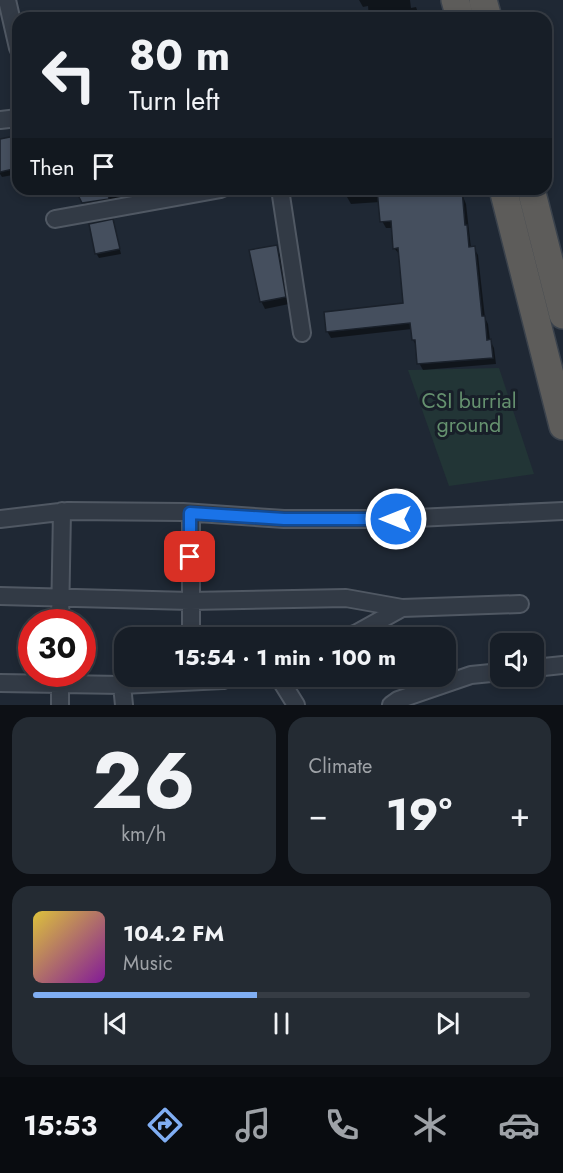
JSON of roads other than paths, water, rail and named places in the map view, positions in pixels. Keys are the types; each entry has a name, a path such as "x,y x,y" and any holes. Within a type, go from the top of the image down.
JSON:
{"highway":[{"path":"505,195 563,426"},
{"path":"533,195 563,315"}],"street":[{"path":"7,0 12,22"},
{"path":"55,219 188,195"},
{"path":"281,195 302,333"},
{"path":"0,519 62,512 190,513 284,519 396,519 563,511"},
{"path":"60,609 62,512"},
{"path":"190,513 190,627"},
{"path":"0,596 190,601 346,598 402,608 520,604"},
{"path":"368,627 402,608"},
{"path":"544,667 563,665"},
{"path":"391,705 398,700 471,675 490,673"},
{"path":"0,683 18,682"},
{"path":"96,682 114,683"},
{"path":"60,687 60,705"},
{"path":"122,687 124,705"},
{"path":"285,687 296,705"}],"park label":[{"name":"CSI burrial ground","path":"469,413"}]}
